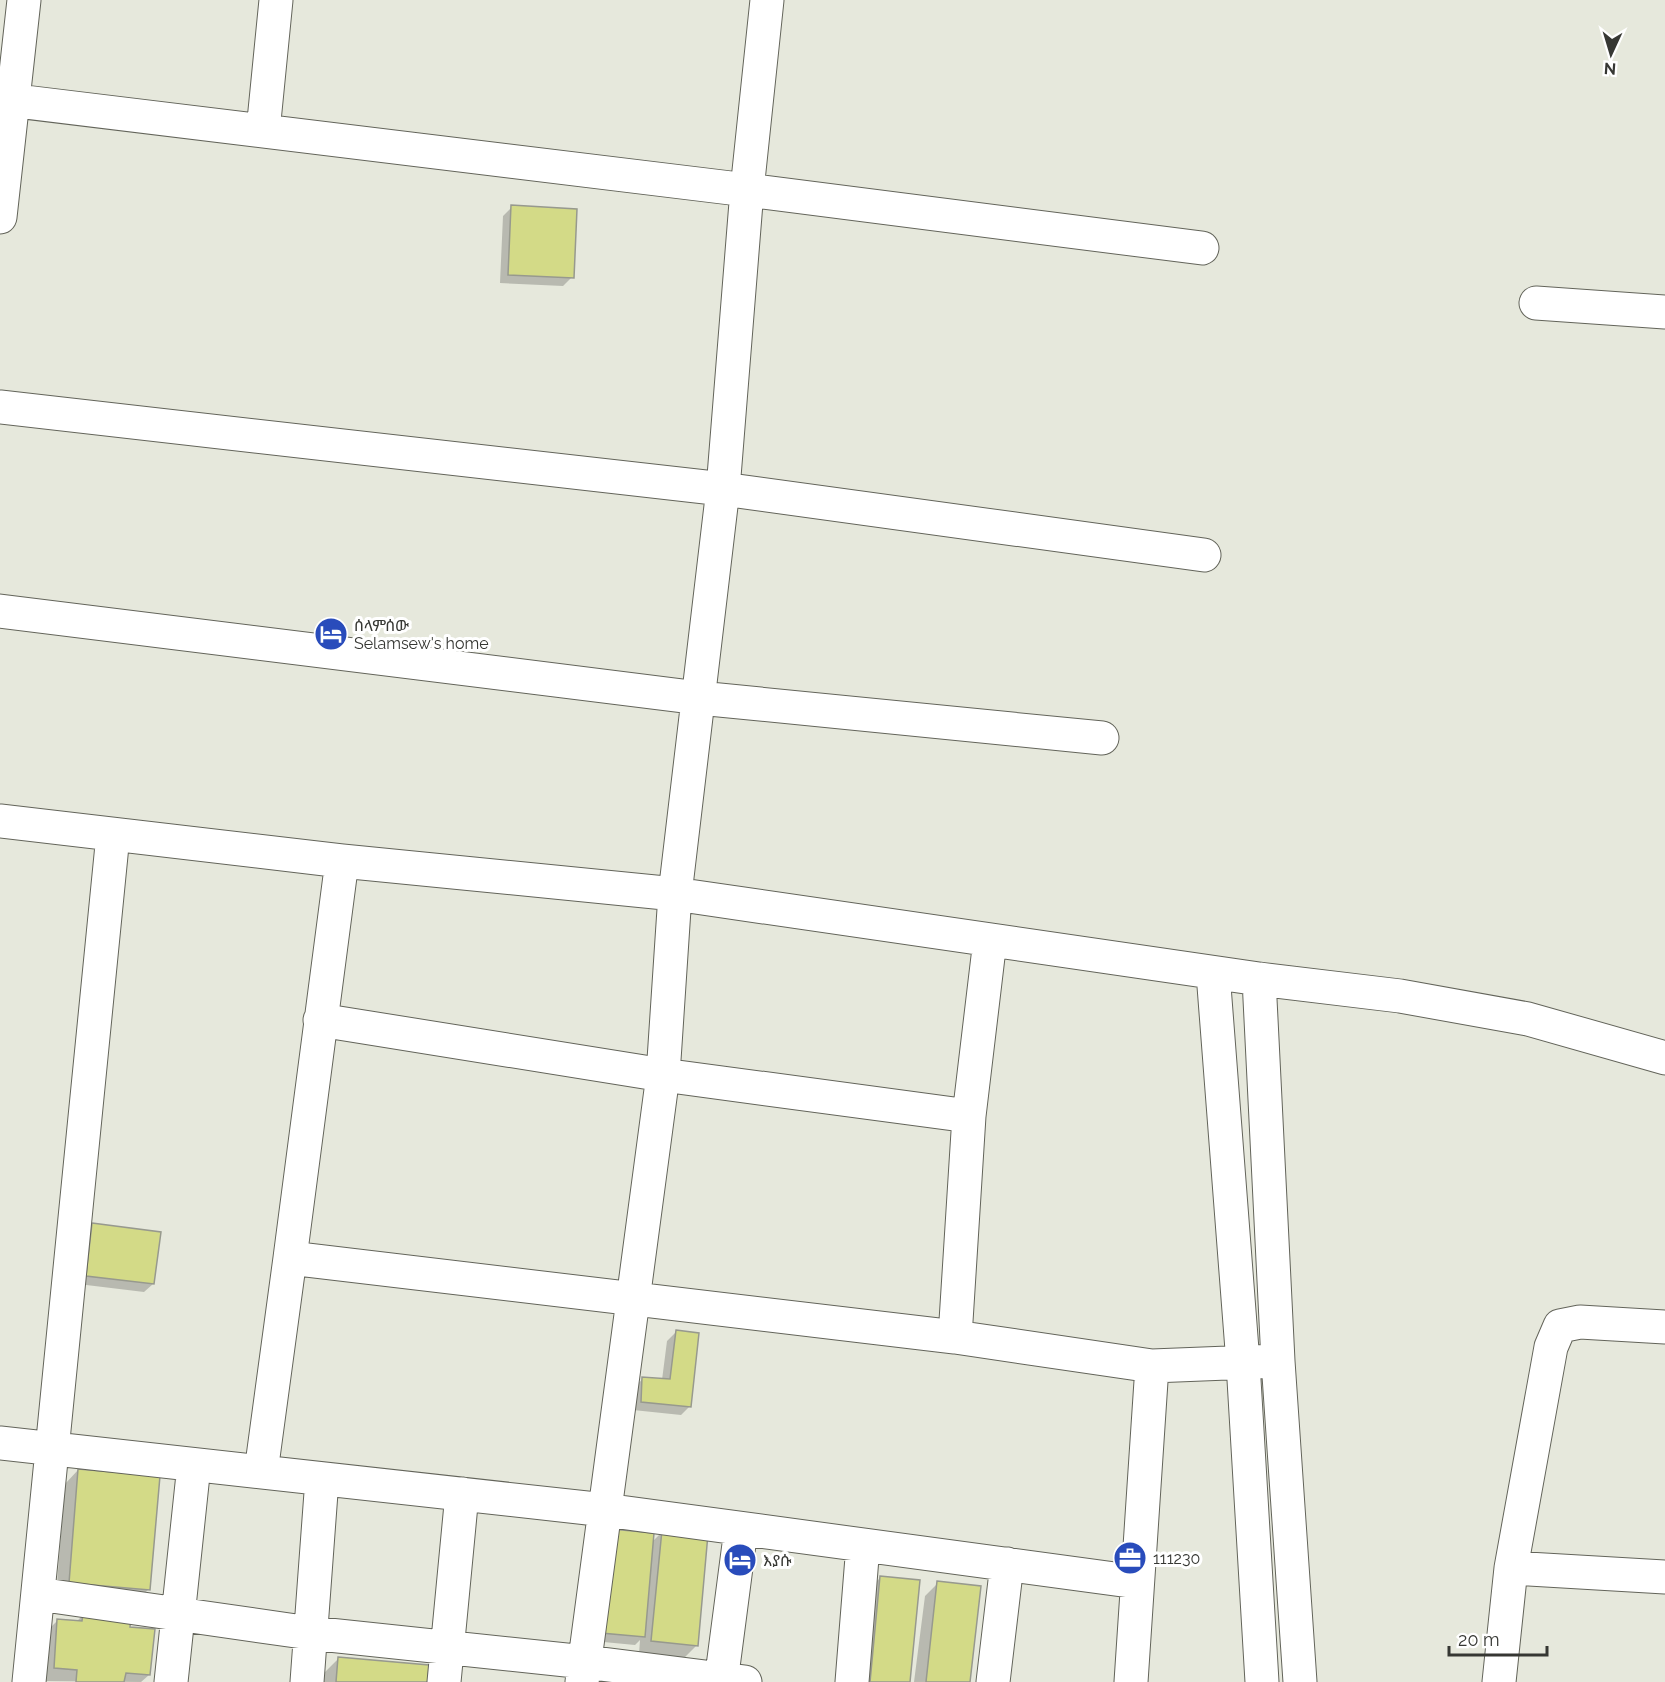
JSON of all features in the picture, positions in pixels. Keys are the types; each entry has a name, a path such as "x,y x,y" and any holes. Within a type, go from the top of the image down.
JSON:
{"street":[{"path":"0,217 7,100 24,0"},
{"path":"263,131 276,0"},
{"path":"584,1672 663,1075 675,894 723,489 747,190 767,0"},
{"path":"7,100 1202,248"},
{"path":"1536,303 1665,312"},
{"path":"0,407 723,489 1204,555"},
{"path":"0,611 699,698 1102,738"},
{"path":"0,821 342,861 675,894 1259,980 1400,996 1528,1019 1665,1058"},
{"path":"29,1682 113,835"},
{"path":"261,1472 342,861"},
{"path":"955,1337 969,1116 990,940"},
{"path":"1213,973 1243,1363 1262,1682"},
{"path":"1259,980 1278,1361 1300,1682"},
{"path":"320,1020 663,1075 969,1116"},
{"path":"290,1258 955,1337 1152,1366 1278,1361"},
{"path":"1499,1682 1511,1568 1551,1347 1560,1326 1580,1322 1665,1327"},
{"path":"1131,1682 1152,1366"},
{"path":"0,1443 605,1510 1137,1582"},
{"path":"171,1682 194,1465"},
{"path":"307,1682 322,1479"},
{"path":"444,1682 462,1494"},
{"path":"38,1594 310,1633 447,1648 584,1672 729,1681 741,1529"},
{"path":"852,1682 863,1545"},
{"path":"993,1682 1006,1564"},
{"path":"1511,1568 1665,1577"}],"building":[{"path":"511,205 577,209 574,278 508,275"},
{"path":"92,1223 161,1232 154,1284 86,1276"},
{"path":"676,1330 699,1333 691,1407 641,1402 642,1377 670,1379"},
{"path":"78,1469 160,1476 150,1590 69,1583"},
{"path":"611,1529 654,1533 645,1637 601,1633"},
{"path":"662,1530 708,1534 698,1646 651,1641"},
{"path":"880,1576 920,1580 910,1682 870,1682"},
{"path":"937,1581 981,1586 970,1682 926,1682"},
{"path":"83,1614 131,1617 130,1627 155,1629 150,1675 126,1673 124,1682 76,1682 77,1670 54,1668 57,1619 82,1621"},
{"path":"338,1657 429,1665 428,1682 336,1682"}],"place":[{"name":"ሰላምሰው Selamsew's home","path":"331,634"},
{"name":"111230","path":"1130,1558"},
{"name":"እያሱ","path":"740,1560"}]}
